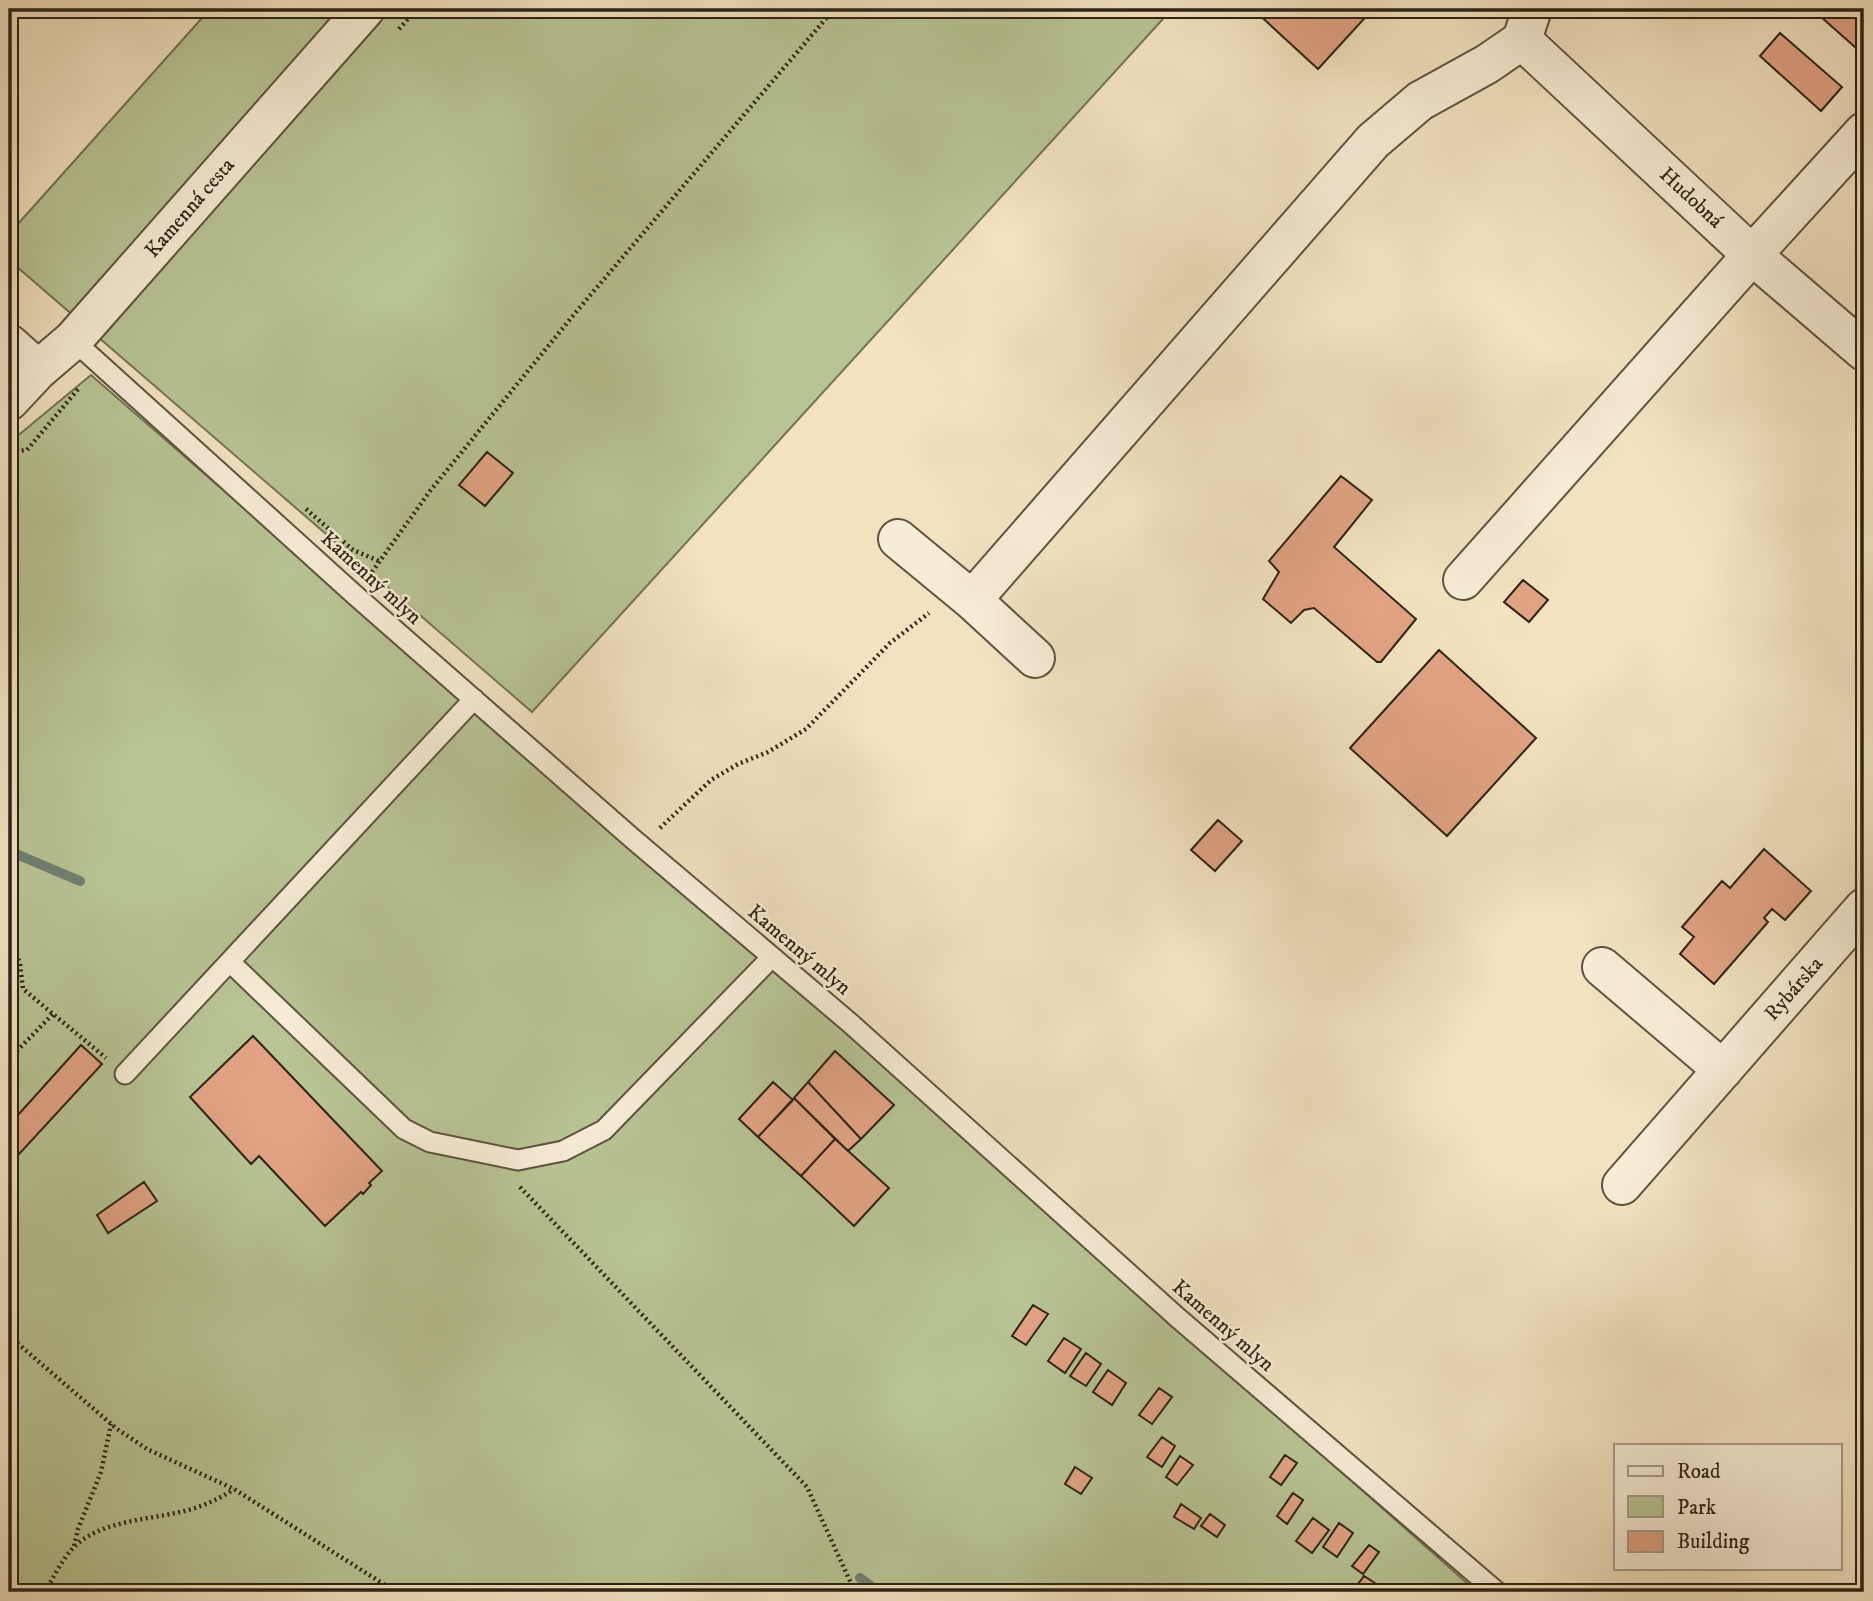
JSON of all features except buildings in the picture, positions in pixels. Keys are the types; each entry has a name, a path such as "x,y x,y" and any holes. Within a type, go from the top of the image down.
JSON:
{"street":[{"name":"Kamenná cesta","path":"9,401 38,370 73,340 365,9"},
{"name":"Hudobná","path":"1527,24 1752,255 1864,351"},
{"path":"963,592 1373,141 1420,101 1467,76 1527,24"},
{"path":"1458,585 1864,132"},
{"path":"9,344 38,370"},
{"path":"898,539 963,592 1035,658"},
{"name":"Rybárska","path":"1622,1185 1864,908"},
{"path":"1602,967 1723,1070"}],"lane":[{"name":"Kamenný mlyn","path":"73,340 356,596 633,839 850,1023 1178,1318 1497,1592"},
{"path":"125,1074 474,699"},
{"path":"231,963 404,1129 430,1142 518,1160 563,1151 604,1130 771,958"}],"path":[{"path":"356,596 429,491 576,312 834,9"},
{"path":"9,442 18,451 27,450 82,384"},
{"path":"633,839 657,831 710,780 724,771 768,752 806,729 890,643 934,609 963,592"},
{"path":"9,933 20,964 23,989 125,1074"},
{"path":"9,1059 52,1014"},
{"path":"491,1156 807,1486 855,1592"},
{"path":"9,1336 111,1424 147,1449 234,1489 396,1592"},
{"path":"45,1592 74,1547 78,1529 101,1472 111,1424"},
{"path":"74,1547 99,1532 138,1520 182,1512 222,1497 234,1489"}],"green space":[{"path":"210,9 1172,9 532,712 9,260 9,234"},
{"path":"91,375 776,971 1477,1592 9,1592 9,443"}],"waterway":[{"path":"9,851 80,881"},
{"path":"860,1578 878,1592"}]}
